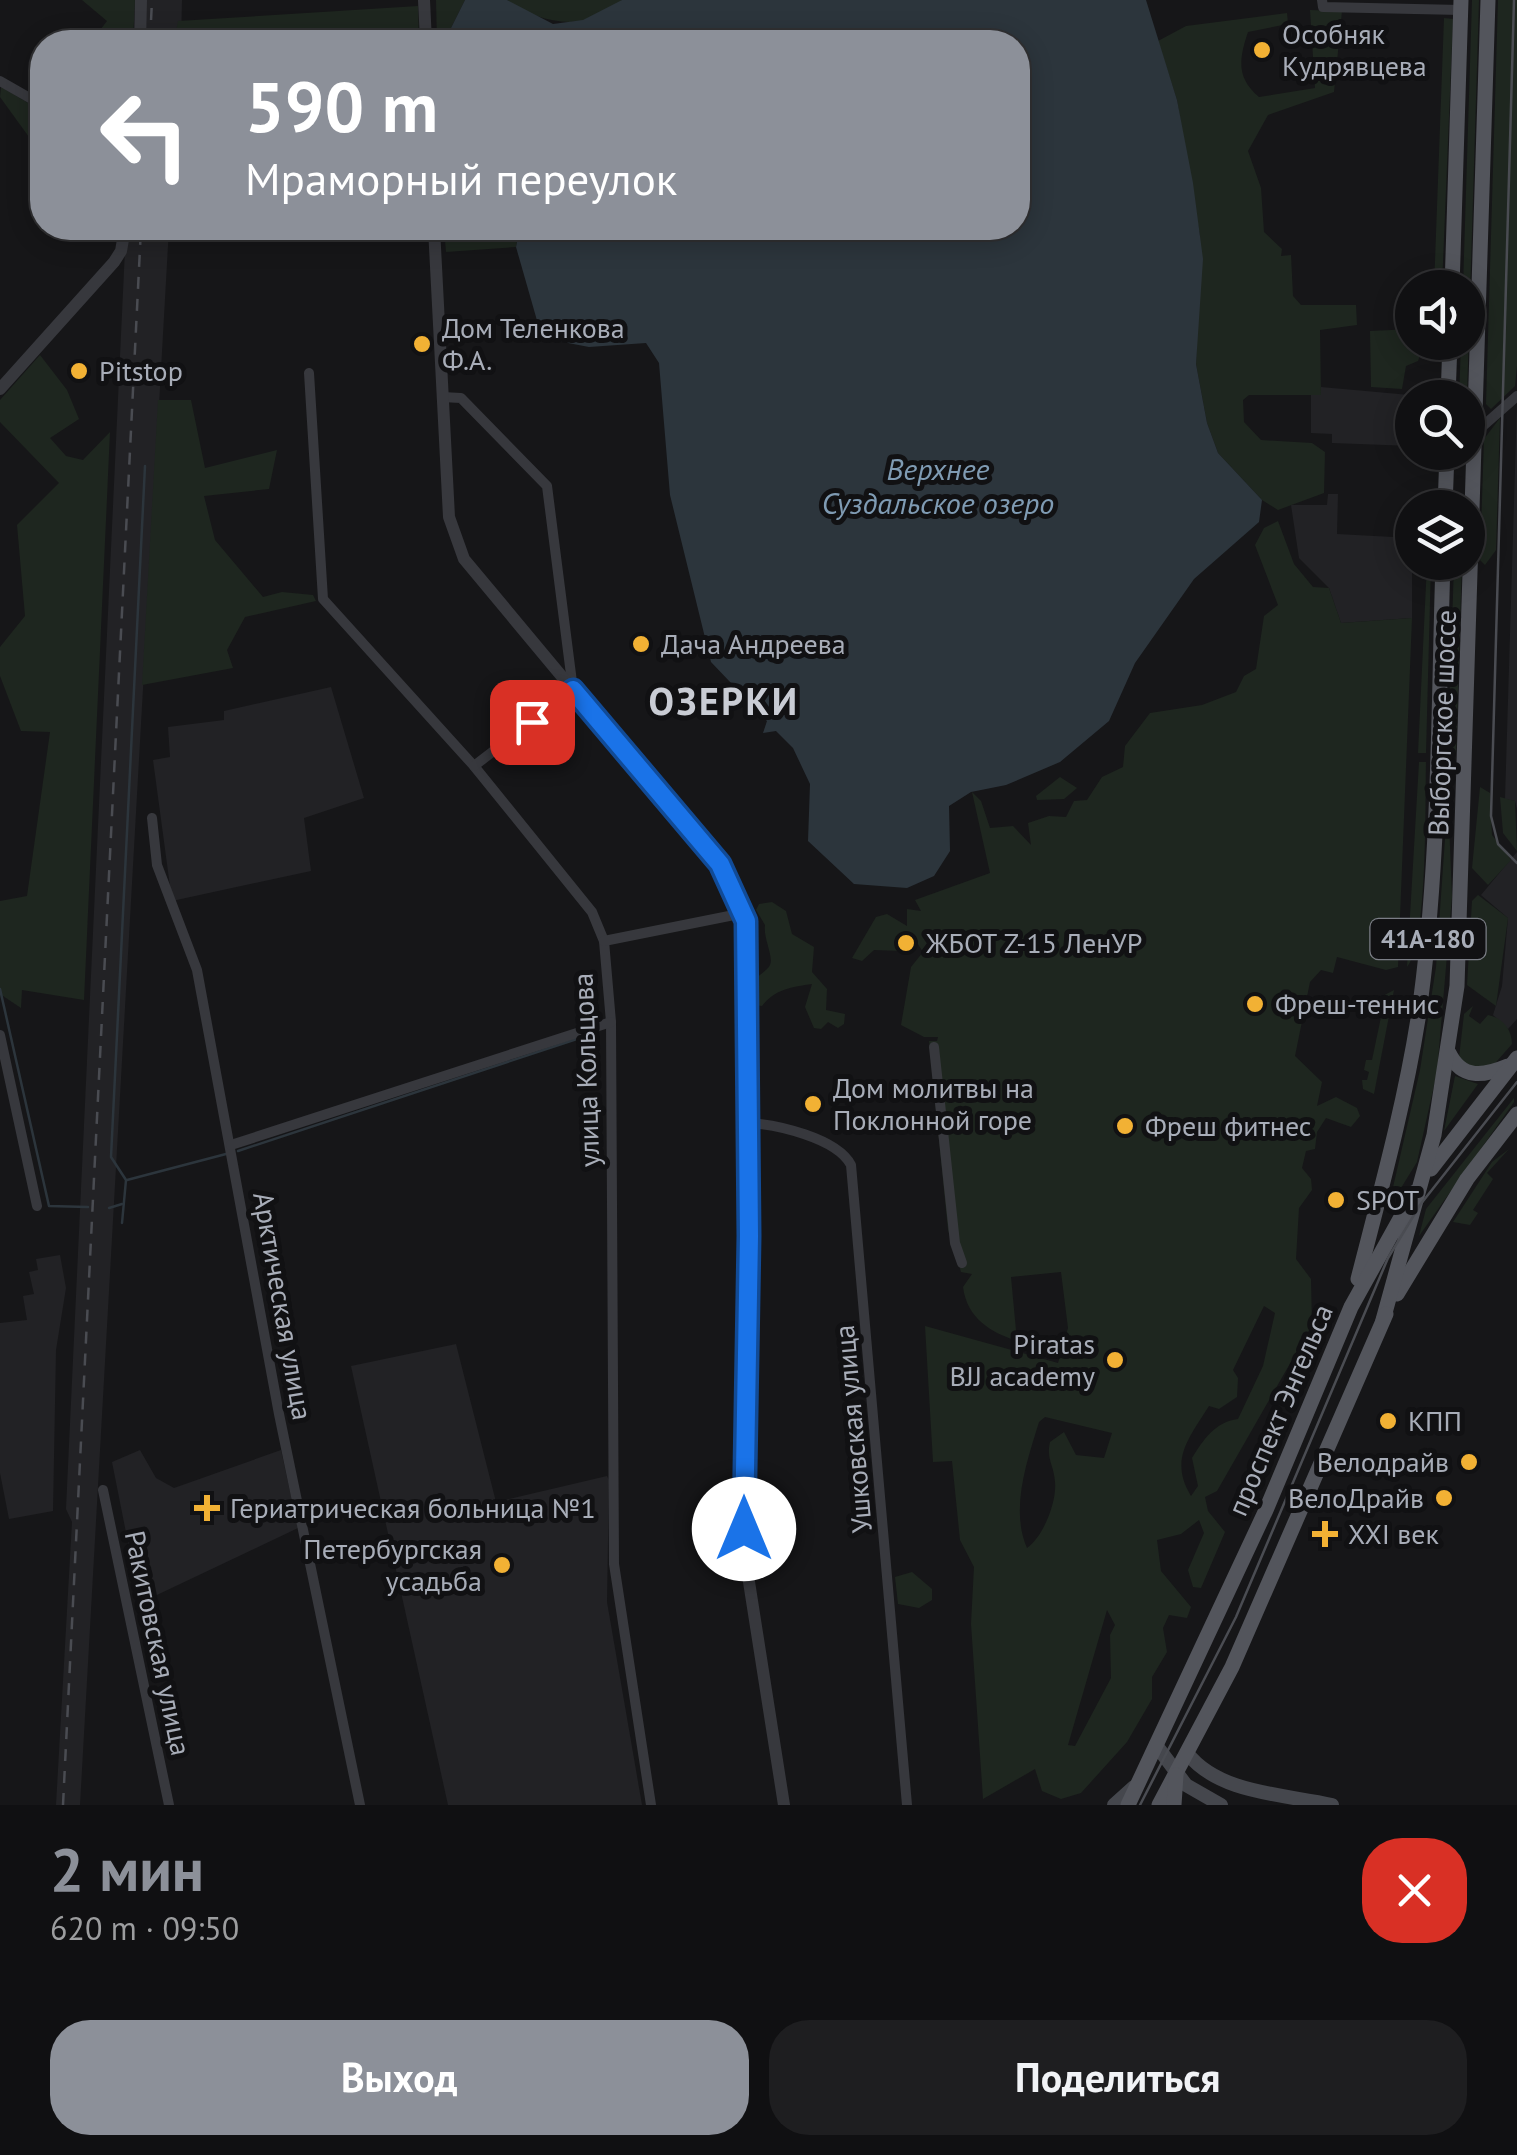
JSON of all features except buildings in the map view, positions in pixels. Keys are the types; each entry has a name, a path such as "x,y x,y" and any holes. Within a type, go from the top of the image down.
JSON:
{"main road":[{"name":"Выборгское шоссе","path":"1477,380 1488,0"},
{"path":"1453,270 1461,5"},
{"name":"Выборгское шоссе","path":"1383,1320 1424,1180 1450,1053 1457,986 1475,470"},
{"name":"Выборгское шоссе","path":"1351,1307 1413,1048 1429,926 1442,580"},
{"path":"1436,788 1451,779 1465,790"},
{"path":"1450,1053 1457,1067 1473,1074 1515,1066"},
{"name":"проспект Энгельса","path":"1128,1805 1266,1510 1351,1307 1424,1180 1515,1066"},
{"path":"1158,1805 1232,1667 1383,1320 1434,1230 1517,1114"},
{"path":"1156,1745 1191,1790 1220,1805"},
{"path":"1187,1754 1201,1770 1222,1782 1332,1805"},
{"path":"1174,1805 1176,1775"},
{"path":"1114,1805 1138,1783"},
{"path":"1136,1805 1138,1783"}],"street":[{"path":"140,30 141,0"},
{"path":"424,0 425,30"},
{"path":"1323,3 1461,5"},
{"path":"0,80 30,98"},
{"path":"0,389 121,251 123,240"},
{"path":"435,240 449,517 464,559 720,864 744,913 744,1550 784,1805"},
{"name":"улица Кольцова","path":"309,373 323,599 474,766 592,912 604,941 611,1022 614,1564 652,1805"},
{"path":"1485,425 1517,396"},
{"path":"442,397 461,398 547,486 573,690"},
{"path":"474,766 573,690"},
{"name":"Арктическая улица","path":"152,818 157,865 197,970 279,1414 360,1805"},
{"path":"604,941 744,913"},
{"path":"230,1145 611,1022"},
{"path":"0,1035 36,1206"},
{"path":"934,1047 955,1243 962,1263"},
{"name":"Ушковская улица","path":"747,1123 801,1135 845,1154 851,1164 907,1805"},
{"name":"Ракитовская улица","path":"103,1490 169,1805"}],"shaded area":[{"path":"82,0 135,0 134,30 100,30 107,21"},
{"path":"143,0 182,0 181,30 142,30"},
{"path":"436,0 465,0 450,30 437,30"},
{"path":"507,0 622,0 595,18 564,22 534,15"},
{"path":"1472,0 1479,0 1471,270 1464,270"},
{"path":"1498,0 1517,0 1517,366 1515,386 1491,409 1486,404"},
{"path":"418,6 419,30 176,30 178,21"},
{"path":"1310,10 1342,11 1334,92 1268,115 1248,151 1261,188 1264,232 1282,249 1281,256 1291,255 1293,296 1301,305 1356,305 1357,325 1320,330 1321,395 1249,395 1243,400 1244,422 1261,440 1312,443 1325,452 1324,493 1278,510 1262,500 1218,453 1207,423 1196,364 1200,236 1177,100 1158,41 1186,26 1287,13 1288,24 1248,32 1241,59 1243,75 1259,97 1315,88"},
{"path":"1444,18 1453,19 1443,270 1435,270"},
{"path":"1,87 30,104 30,138 0,97"},
{"path":"125,240 168,240 80,1805 56,1805 72,1522 66,1509"},
{"path":"445,240 517,240 516,247 446,252"},
{"path":"1395,330 1395,360 1418,360 1406,366 1404,380 1395,380 1395,389 1371,387 1370,331"},
{"path":"40,355 67,390 79,419 50,438 66,456 83,460 110,432 84,1000 22,990 21,1008 0,994 0,901 27,896 50,732 21,731 0,676 0,647 25,616 17,525 59,483 0,422 0,400"},
{"path":"1460,360 1468,360 1468,380 1460,380"},
{"path":"1321,387 1395,394 1395,445 1332,443 1332,434 1311,433 1311,395 1321,395"},
{"path":"158,400 191,400 205,468 277,450 269,489 204,496 215,540 263,597 282,592 313,595 316,601 245,617 227,650 233,668 142,685"},
{"path":"1517,403 1517,809 1515,801 1505,799"},
{"path":"1500,418 1496,550 1485,565 1482,490 1485,438"},
{"path":"1328,494 1338,494 1337,534 1395,537 1395,580 1412,580 1412,618 1341,623 1329,588 1299,558 1291,505 1327,505"},
{"path":"1278,521 1294,564 1313,587 1329,588 1341,623 1412,618 1398,967 1386,970 1337,957 1333,973 1321,970 1310,982 1295,1056 1322,1082 1317,1106 1336,1097 1357,1108 1360,1116 1351,1127 1326,1118 1317,1132 1315,1149 1306,1151 1302,1168 1311,1179 1312,1190 1299,1208 1296,1259 1311,1279 1312,1325 1217,1491 1205,1497 1208,1511 1225,1532 1201,1588 1193,1587 1188,1570 1204,1533 1199,1520 1181,1534 1157,1540 1161,1571 1191,1607 1187,1618 1169,1615 1163,1628 1167,1652 1152,1677 1152,1699 1127,1742 1081,1793 1061,1799 1042,1791 1035,1769 983,1799 971,1624 974,1567 960,1540 952,1461 933,1462 925,1326 1058,1363 1068,1328 1061,1272 1011,1277 1017,1341 989,1328 969,1307 963,1287 972,1274 961,1272 948,1230 929,1041 937,1041 938,1037 924,1037 901,1025 911,967 923,952 916,941 908,939 901,951 874,950 862,961 852,958 876,917 887,914 907,926 907,909 921,911 915,900 990,873 972,792 981,801 990,828 1013,826 1031,845 1028,823 1049,816 1066,817 1074,801 1087,800 1102,777 1123,767 1125,746 1150,713 1202,705 1236,692 1244,676 1256,669 1264,616 1278,605 1255,545 1264,528","holes":["1264,1306 1275,1313 1263,1366 1238,1419 1217,1428 1192,1458 1198,1486 1191,1496 1182,1471 1184,1450 1209,1406 1219,1409 1237,1397 1238,1378 1233,1370","1045,1417 1112,1433 1104,1458 1076,1455 1064,1432 1050,1442 1054,1499 1043,1528 1027,1548 1020,1501 1039,1422","1107,1610 1115,1625 1110,1635 1111,1678 1075,1746 1068,1745"]},
{"path":"1426,580 1431,580 1426,753 1418,753"},
{"path":"1453,580 1461,580 1456,753 1448,752"},
{"path":"331,687 364,798 304,818 311,871 172,901 153,760 170,757 168,727 224,720 224,711"},
{"path":"1419,762 1426,762 1424,870 1419,931 1407,967"},
{"path":"1060,777 1077,788 1064,799 1037,800 1036,796"},
{"path":"1480,787 1490,793 1492,835 1511,860 1488,885 1472,868"},
{"path":"1448,796 1452,897 1437,1072 1417,1162 1388,1209 1420,1070 1436,967"},
{"path":"1500,797 1515,801 1517,851 1503,833"},
{"path":"1517,852 1517,1019 1508,1029 1493,1015 1502,986 1508,918 1481,895"},
{"path":"1478,895 1508,918 1496,1006 1467,985 1472,901"},
{"path":"772,902 786,911 792,934 814,947 812,972 827,989 826,1010 845,1014 844,1024 838,1028 828,1022 821,1029 814,1028 805,1007 812,984 778,992 762,1006 753,1005 752,982 771,962 765,925 756,910 759,904"},
{"path":"1394,990 1374,1094 1363,1089 1362,1080 1367,1080 1369,1072 1364,1070 1366,1060 1372,1060 1381,997"},
{"path":"1473,1006 1469,1016 1480,1024 1488,1015 1498,1019 1512,1039 1490,1069 1478,1072 1459,1058 1464,1014"},
{"path":"1455,1076 1478,1084 1444,1131"},
{"path":"1514,1098 1514,1102 1419,1236 1426,1209"},
{"path":"1509,1149 1487,1173 1493,1179 1473,1210 1478,1213 1470,1225 1453,1222 1492,1162"},
{"path":"60,1255 66,1288 56,1350 53,1511 9,1519 0,1473 0,1323 27,1320 23,1296 34,1294 29,1272 38,1270 36,1259"},
{"name":"Петербургская усадьба","path":"456,1344 496,1502 607,1476 609,1480 607,1602 642,1805 448,1805 351,1366"},
{"name":"Гериатрическая больница №1","path":"140,1450 156,1478 174,1488 281,1450 298,1528 140,1603 112,1462"},
{"path":"912,1572 932,1589 932,1600 919,1608 898,1604 895,1577"}],"water":[{"name":"Верхнее Суздальское озеро","path":"465,0 507,0 553,24 583,20 622,0 1146,0 1177,100 1193,183 1203,259 1196,364 1207,423 1218,453 1262,500 1259,522 1194,579 1135,663 1109,721 1060,762 1006,785 971,792 949,806 950,851 934,876 907,888 854,884 808,841 810,784 793,748 776,731 763,733 767,721 762,716 748,718 751,704 711,662 670,495 659,363 646,343 589,347 542,338 516,247 517,240 1030,240 1030,30 450,30"}],"waterway":[{"path":"122,1223 126,1180 111,1157 145,466"},
{"path":"0,989 49,1206 88,1207"},
{"path":"238,1151 589,1035"},
{"path":"127,1180 226,1154"},
{"path":"109,1208 122,1204"}],"tram line":[{"path":"1514,0 1491,816 1498,844 1517,863"},
{"path":"1140,1805 1236,1617 1388,1258 1420,1205 1517,1082"}],"railway":[{"path":"151,30 152,0"},
{"path":"63,1805 140,240"}],"place":[{"name":"Особняк Кудрявцева","path":"1262,50"},
{"name":"Дом Теленкова Ф.А.","path":"422,344"},
{"name":"Pitstop","path":"79,371"},
{"name":"Дача Андреева","path":"641,644"},
{"name":"ЖБОТ Z-15 ЛенУР","path":"906,943"},
{"name":"Фреш-теннис","path":"1255,1004"},
{"name":"Дом молитвы на Поклонной горе","path":"813,1104"},
{"name":"Фреш фитнес","path":"1125,1126"},
{"name":"SPOT","path":"1336,1200"},
{"name":"Piratas BJJ academy","path":"1115,1360"},
{"name":"КПП","path":"1388,1421"},
{"name":"Велодрайв","path":"1469,1462"},
{"name":"ВелоДрайв","path":"1444,1498"},
{"name":"Гериатрическая больница №1","path":"207,1508"},
{"name":"XXI век","path":"1325,1534"},
{"name":"Петербургская усадьба","path":"502,1565"}],"district":[{"name":"ОЗЕРКИ","path":"724,702"}],"route":[{"path":"532,722 573,690 720,864 744,913 749,1236 744,1529"}]}
